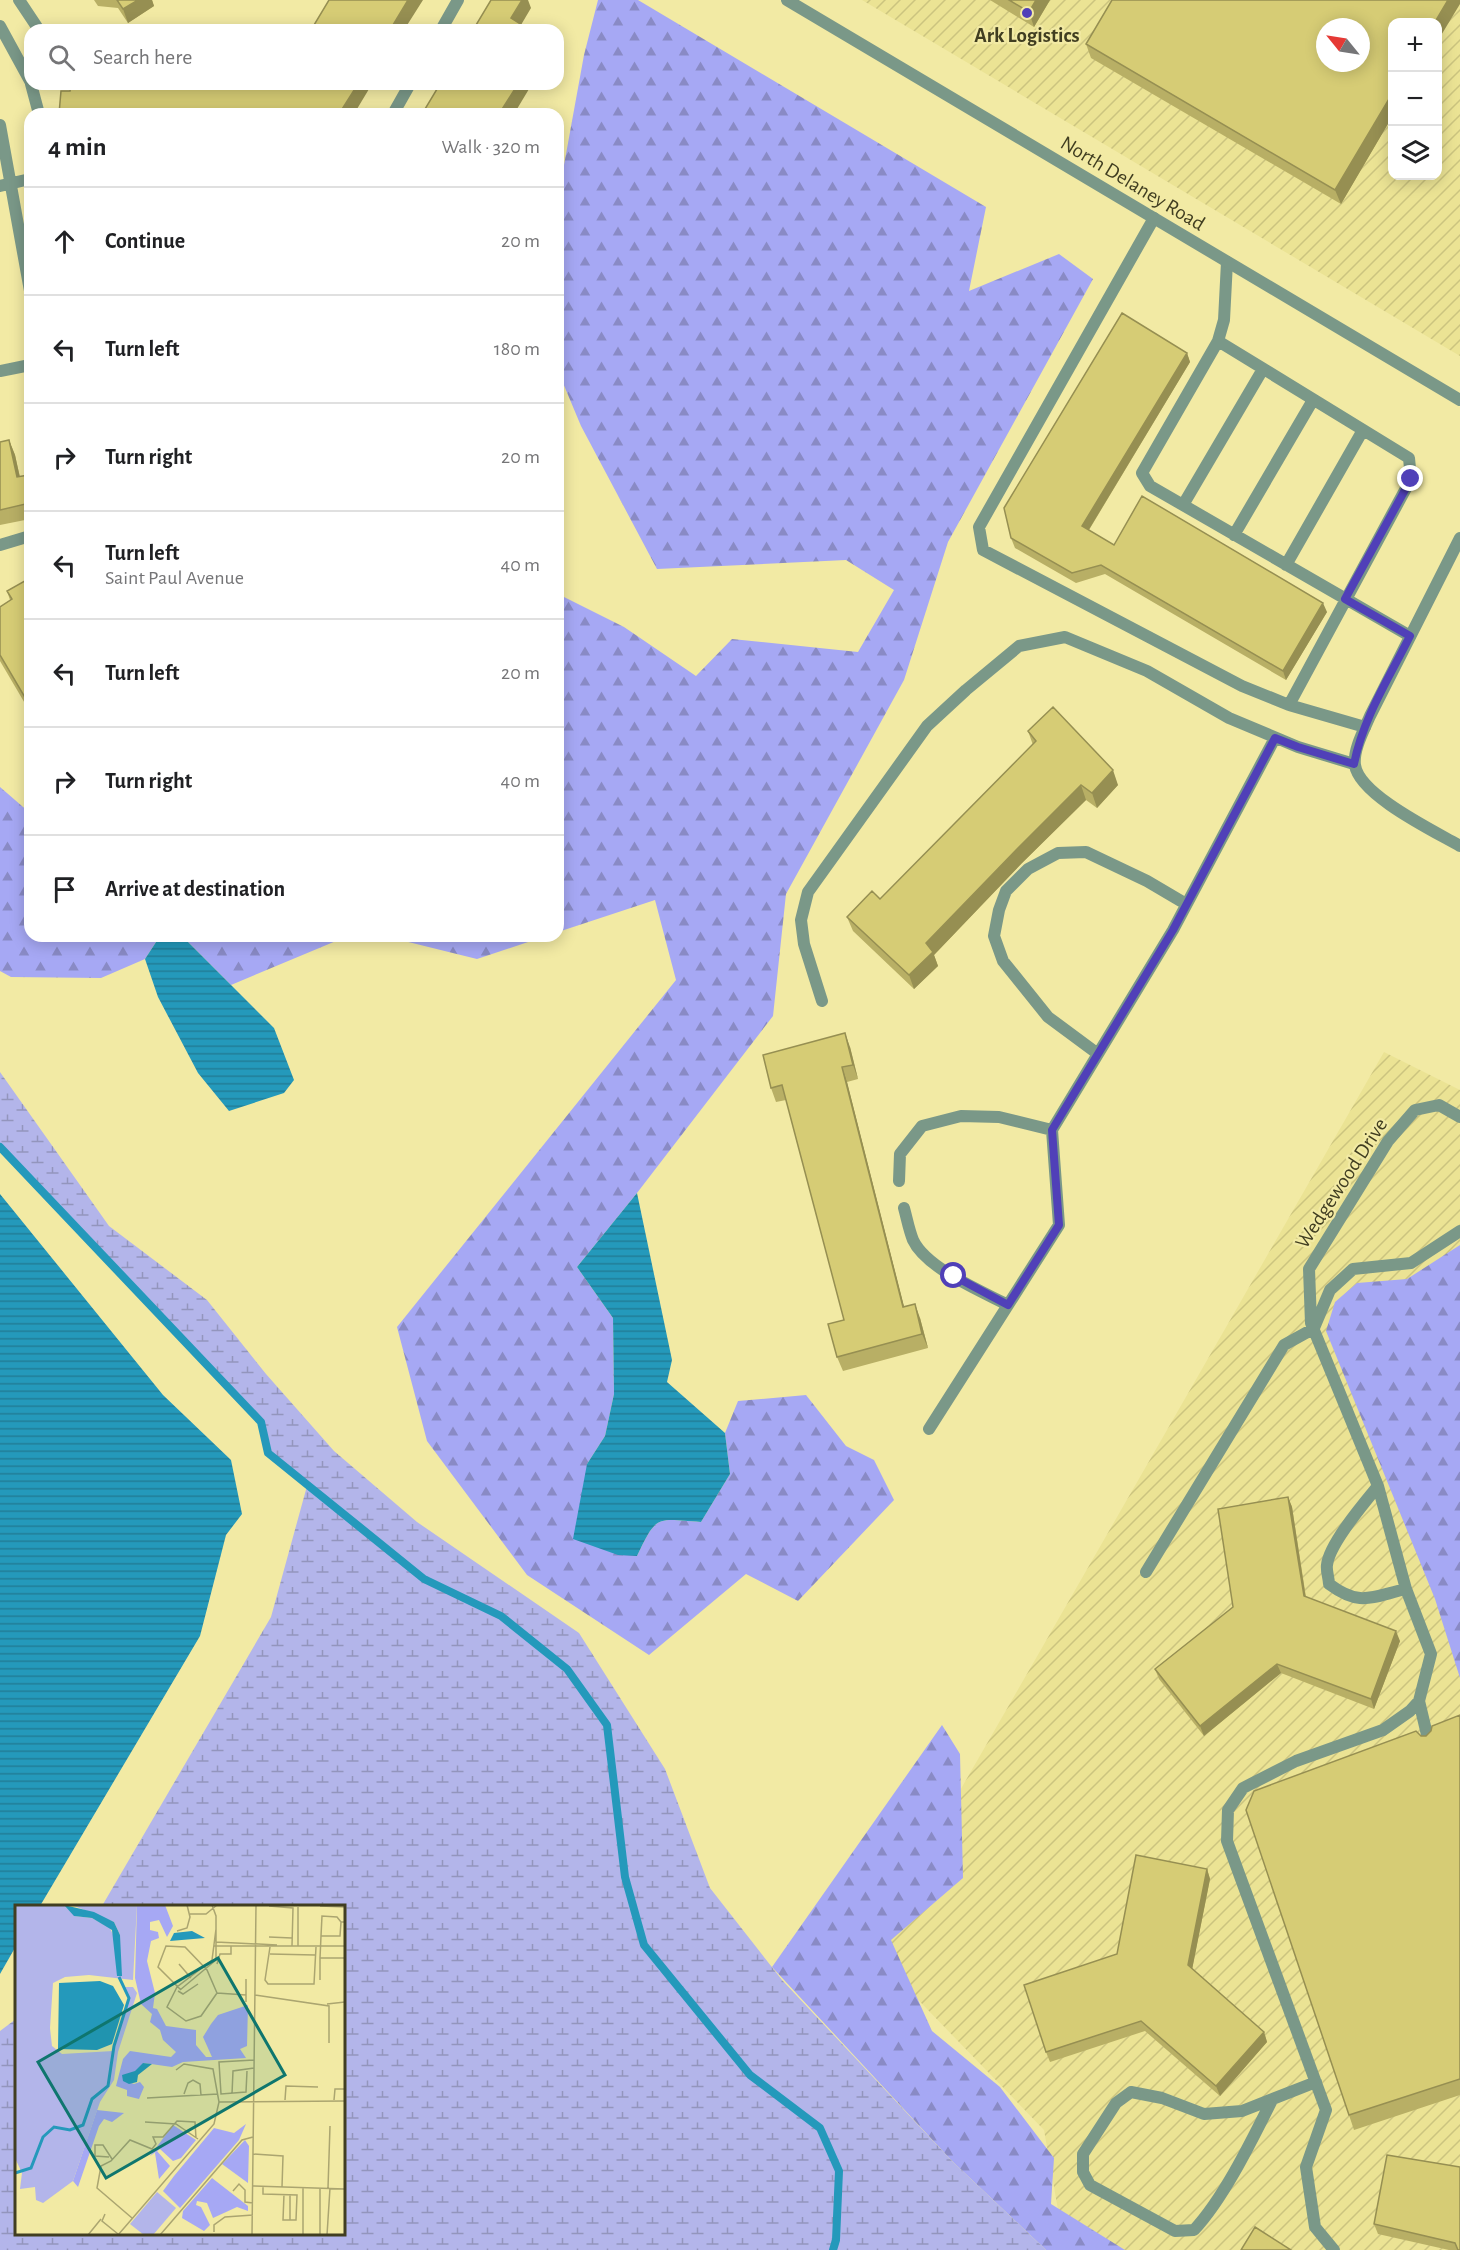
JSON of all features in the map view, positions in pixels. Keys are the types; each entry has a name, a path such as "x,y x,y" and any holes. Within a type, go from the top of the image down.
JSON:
{"street":[{"path":"18,0 35,24"},
{"path":"444,24 458,0"},
{"name":"North Delaney Road","path":"787,0 1460,400"},
{"path":"0,26 24,70"},
{"path":"33,90 37,108"},
{"path":"396,108 407,90"},
{"path":"0,125 5,185 24,266"},
{"path":"5,185 24,180"},
{"path":"1154,218 979,527 983,550 1242,686 1289,705 1365,727"},
{"path":"1227,262 1224,320 1218,341 1142,473 1150,486 1410,636"},
{"path":"1218,341 1409,458 1411,479 1289,705"},
{"path":"0,371 24,366"},
{"path":"1183,505 1263,369"},
{"path":"1234,535 1313,400"},
{"path":"1286,565 1363,430"},
{"path":"0,544 24,538"},
{"path":"1460,538 1365,727 1354,764 1360,780 1375,795 1460,846"},
{"path":"822,1002 804,944 801,920 808,892 927,726 1019,646 1065,637 1147,671 1229,718 1298,747 1354,764"},
{"path":"929,1429 1059,1225 1052,1130 1186,904 1275,738"},
{"path":"1098,1054 1048,1017 1003,961 994,936 999,910 1006,891 1028,869 1058,853 1086,852 1147,880 1186,904"},
{"name":"Wedgewood Drive","path":"1406,1589 1378,1486 1311,1323 1309,1269 1388,1141 1415,1110 1439,1105 1460,1116"},
{"path":"899,1181 900,1154 922,1126 961,1116 999,1117 1052,1130"},
{"path":"904,1208 914,1241 928,1259 1008,1305"},
{"path":"1146,1572 1284,1345 1313,1329 1329,1290 1353,1269 1411,1263 1460,1231"},
{"path":"1334,2250 1315,2227 1306,2168 1326,2110 1227,1841 1228,1810 1243,1788 1296,1761 1383,1730 1410,1711 1419,1701 1431,1654 1406,1589 1359,1600 1343,1594 1329,1584 1327,1565 1333,1546 1378,1486"},
{"path":"1419,1701 1429,1743"},
{"path":"1272,2100 1208,2216 1194,2230 1175,2231 1090,2185 1083,2172 1083,2154 1116,2103 1131,2092 1162,2098 1204,2114 1242,2111 1316,2082"}],"shaded area":[{"path":"862,0 1460,0 1460,356"},
{"path":"156,942 188,942 274,1028 294,1080 284,1093 229,1111 198,1073 158,997 145,959"},
{"path":"1384,1052 1460,1090 1460,2250 1108,2250 1061,2227 1044,2130 869,1949"},
{"path":"637,1193 672,1360 667,1382 725,1433 730,1474 701,1522 666,1520 660,1522 649,1533 637,1556 618,1555 573,1539 587,1464 605,1436 614,1394 613,1318 577,1267"},
{"path":"0,1194 163,1395 231,1460 242,1514 226,1535 200,1636 41,1905 15,1905 15,1948 0,1974"}],"green space":[{"path":"598,0 638,0 986,207 969,291 1059,254 1093,279 948,542 904,680 786,894 773,1016 577,1267 613,1318 614,1394 605,1436 587,1464 637,1556 649,1533 660,1522 675,1520 701,1522 730,1474 725,1433 738,1401 806,1395 846,1446 874,1460 894,1500 798,1601 746,1574 649,1655 527,1575 427,1441 397,1327 676,980 655,900 564,930 564,597 624,627 696,676 732,639 858,652 894,590 846,560 657,569 581,426 564,385 564,165 584,55"},
{"path":"0,787 24,808 24,942 156,942 145,959 101,978 11,977 0,971"},
{"path":"188,942 334,942 231,985"},
{"path":"408,942 528,942 477,959"},
{"path":"0,1072 109,1226 207,1300 266,1374 334,1451 417,1522 579,1633 665,1769 710,1888 782,1980 952,2161 1046,2250 0,2250 0,2031 15,2020 15,2235 345,2235 345,1905 103,1905 271,1617 307,1486 268,1453 261,1422 0,1147"},
{"path":"1460,1245 1460,1678 1435,1599 1326,1331 1335,1302 1357,1283 1407,1279"},
{"path":"942,1725 960,1754 963,1878 891,1940 932,2031 1000,2087 1054,2158 1051,2204 1125,2250 1046,2250 952,2161 772,1967"}],"building":[{"path":"117,0 138,0 123,9"},
{"path":"329,0 408,0 394,24 315,24"},
{"path":"491,0 522,0 511,18 520,24 477,24"},
{"path":"1009,0 1036,0 1029,12"},
{"path":"1112,0 1448,0 1437,18 1388,18 1388,101 1335,190 1086,44"},
{"path":"354,90 343,108 60,108 61,91"},
{"path":"436,90 514,90 503,108 426,108"},
{"path":"1122,313 1187,353 1082,526 1114,545 1142,496 1323,603 1283,671 1101,565 1072,573 1011,538 1004,508"},
{"path":"9,440 17,477 24,476 24,504 0,510 0,442"},
{"path":"24,581 24,696 0,655 0,607 12,599 7,591"},
{"path":"1053,707 1113,770 1092,793 1081,785 1017,849 926,943 933,952 909,975 847,917 872,891 880,899 1036,741 1028,731"},
{"path":"845,1033 853,1065 842,1067 903,1307 915,1304 922,1334 837,1357 828,1324 844,1320 782,1085 771,1088 763,1055"},
{"path":"1288,1497 1304,1596 1396,1631 1371,1699 1277,1664 1200,1726 1155,1669 1233,1607 1218,1509"},
{"path":"1460,1715 1460,2079 1349,2115 1246,1810 1254,1791 1416,1731 1421,1736 1426,1736 1432,1726"},
{"path":"1136,1855 1207,1869 1188,1965 1264,2032 1216,2086 1141,2021 1046,2052 1024,1985 1117,1954"},
{"path":"1387,2155 1460,2167 1460,2250 1455,2243 1374,2224"},
{"path":"1255,2227 1291,2250 1241,2250"}],"waterway":[{"path":"0,1147 261,1422 268,1453 424,1579 501,1616 567,1669 607,1725 625,1877 644,1945 750,2075 820,2128 839,2171 836,2240 833,2250"}],"place":[{"name":"Ark Logistics","path":"1027,13"}],"route":[{"path":"954,1276 1008,1305 1059,1225 1052,1130 1173,930 1275,738 1354,764 1358,745 1370,716 1410,636 1345,599 1411,479"}]}
